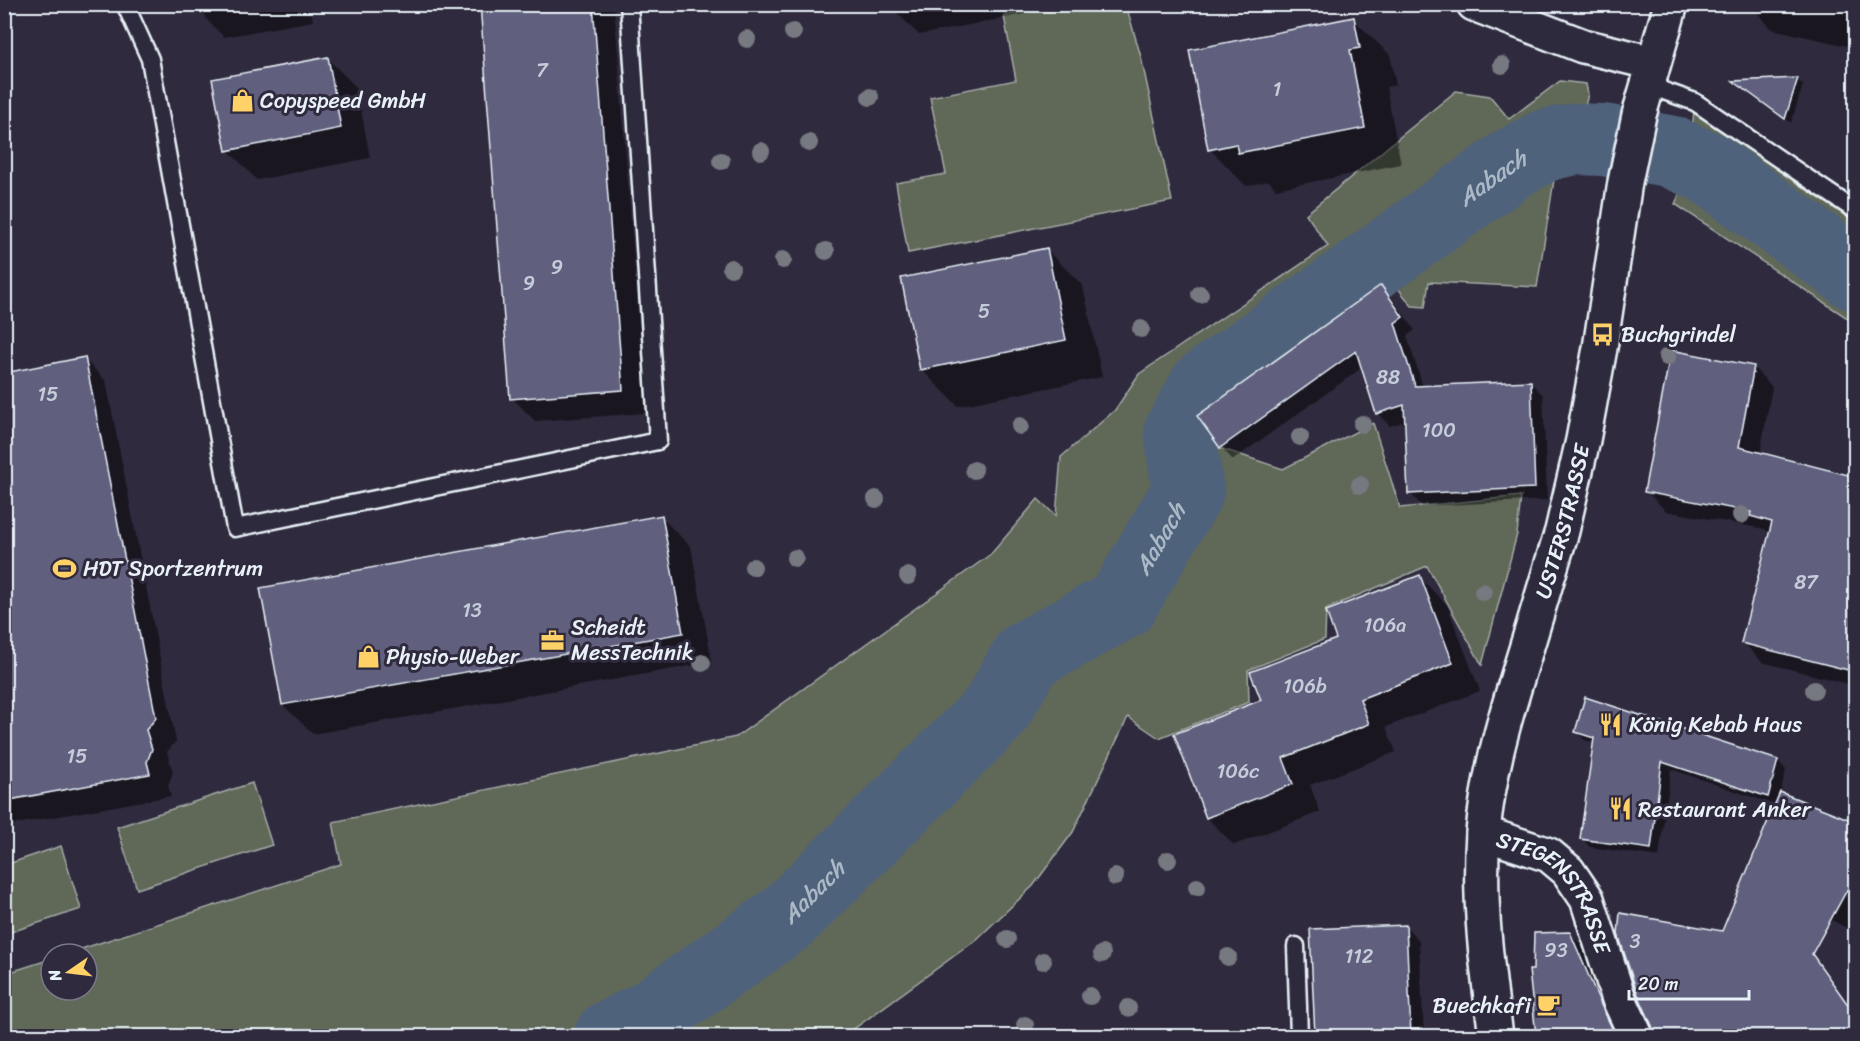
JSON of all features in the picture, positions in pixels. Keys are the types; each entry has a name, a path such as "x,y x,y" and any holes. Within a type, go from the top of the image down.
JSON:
{"main road":[{"path":"1474,4 1583,46 1647,88"},
{"name":"USTERSTRASSE","path":"1496,1036 1486,957 1482,898 1483,832 1491,781 1503,724 1562,531 1581,450 1602,341 1625,182 1647,88 1671,4"},
{"name":"STEGENSTRASSE","path":"1483,832 1549,855 1568,872 1587,899 1619,999 1636,1036"}],"lane":[{"path":"125,4 150,59 235,528 658,441 629,4"},
{"path":"1647,88 1695,102 1856,211"},
{"path":"1296,946 1299,1036"}],"green space":[{"path":"1062,4 1126,5 1141,57 1172,201 908,253 896,183 946,174 930,97 1016,80 1004,16"},
{"path":"1560,81 1586,84 1588,94 1568,175 1554,180 1537,287 1429,282 1425,307 1412,306 1390,278 1197,416 1220,448 1283,469 1373,423 1400,508 1521,496 1517,534 1482,665 1427,566 1326,609 1325,639 1248,670 1249,702 1159,738 1128,717 1073,832 1033,886 976,940 844,1036 5,1036 4,974 39,963 39,1002 99,1002 99,943 341,864 333,822 736,737 991,554 1038,499 1056,516 1061,457 1115,410 1139,374 1328,246 1306,214 1456,91 1490,96 1509,119"},
{"path":"1695,102 1855,211 1855,323 1675,204 1691,138"},
{"path":"252,783 272,845 137,889 117,827"},
{"path":"61,846 81,909 5,934 5,865"}],"building":[{"path":"480,4 593,4 623,390 510,399"},
{"path":"1354,17 1360,48 1350,50 1365,128 1238,153 1236,144 1208,150 1189,50"},
{"path":"328,57 341,128 226,151 212,79"},
{"path":"1798,78 1785,119 1733,81"},
{"path":"1047,248 1066,340 920,370 901,278"},
{"path":"1381,285 1403,317 1395,323 1415,386 1531,381 1535,488 1408,494 1404,405 1376,414 1356,351 1220,448 1197,416"},
{"path":"1671,350 1754,366 1739,447 1856,477 1856,672 1741,643 1772,522 1750,516 1751,512 1644,492"},
{"name":"HDT Sportzentrum","path":"85,357 156,718 146,730 152,749 147,762 150,774 4,801 4,373"},
{"path":"662,515 683,633 282,705 260,588"},
{"path":"1420,575 1453,663 1360,699 1369,724 1283,758 1293,784 1206,818 1174,734 1261,700 1250,672 1336,639 1326,611"},
{"path":"1585,697 1778,760 1768,797 1662,762 1651,849 1580,839 1594,738 1575,732"},
{"path":"1780,792 1856,822 1856,893 1847,890 1812,954 1856,1016 1856,1036 1655,1036 1637,992 1618,934 1620,913 1722,931"},
{"path":"1406,925 1411,1036 1315,1036 1310,929"},
{"path":"1570,932 1616,1036 1536,1036 1529,970 1533,970 1534,933"}],"waterway":[{"name":"Aabach","path":"610,1036 648,1017 786,919 995,712 1027,656 1122,604 1188,491 1180,431 1206,385 1513,163 1546,145 1576,139 1603,140 1669,151 1707,167 1856,275"}],"place":[{"name":"Copyspeed GmbH","path":"242,100"},
{"name":"Buchgrindel","path":"1603,334"},
{"name":"HDT Sportzentrum","path":"65,568"},
{"name":"Scheidt MessTechnik","path":"553,640"},
{"name":"Physio-Weber","path":"368,656"},
{"name":"König Kebab Haus","path":"1611,724"},
{"name":"Restaurant Anker","path":"1620,809"},
{"name":"Buechkafi","path":"1549,1005"}]}
